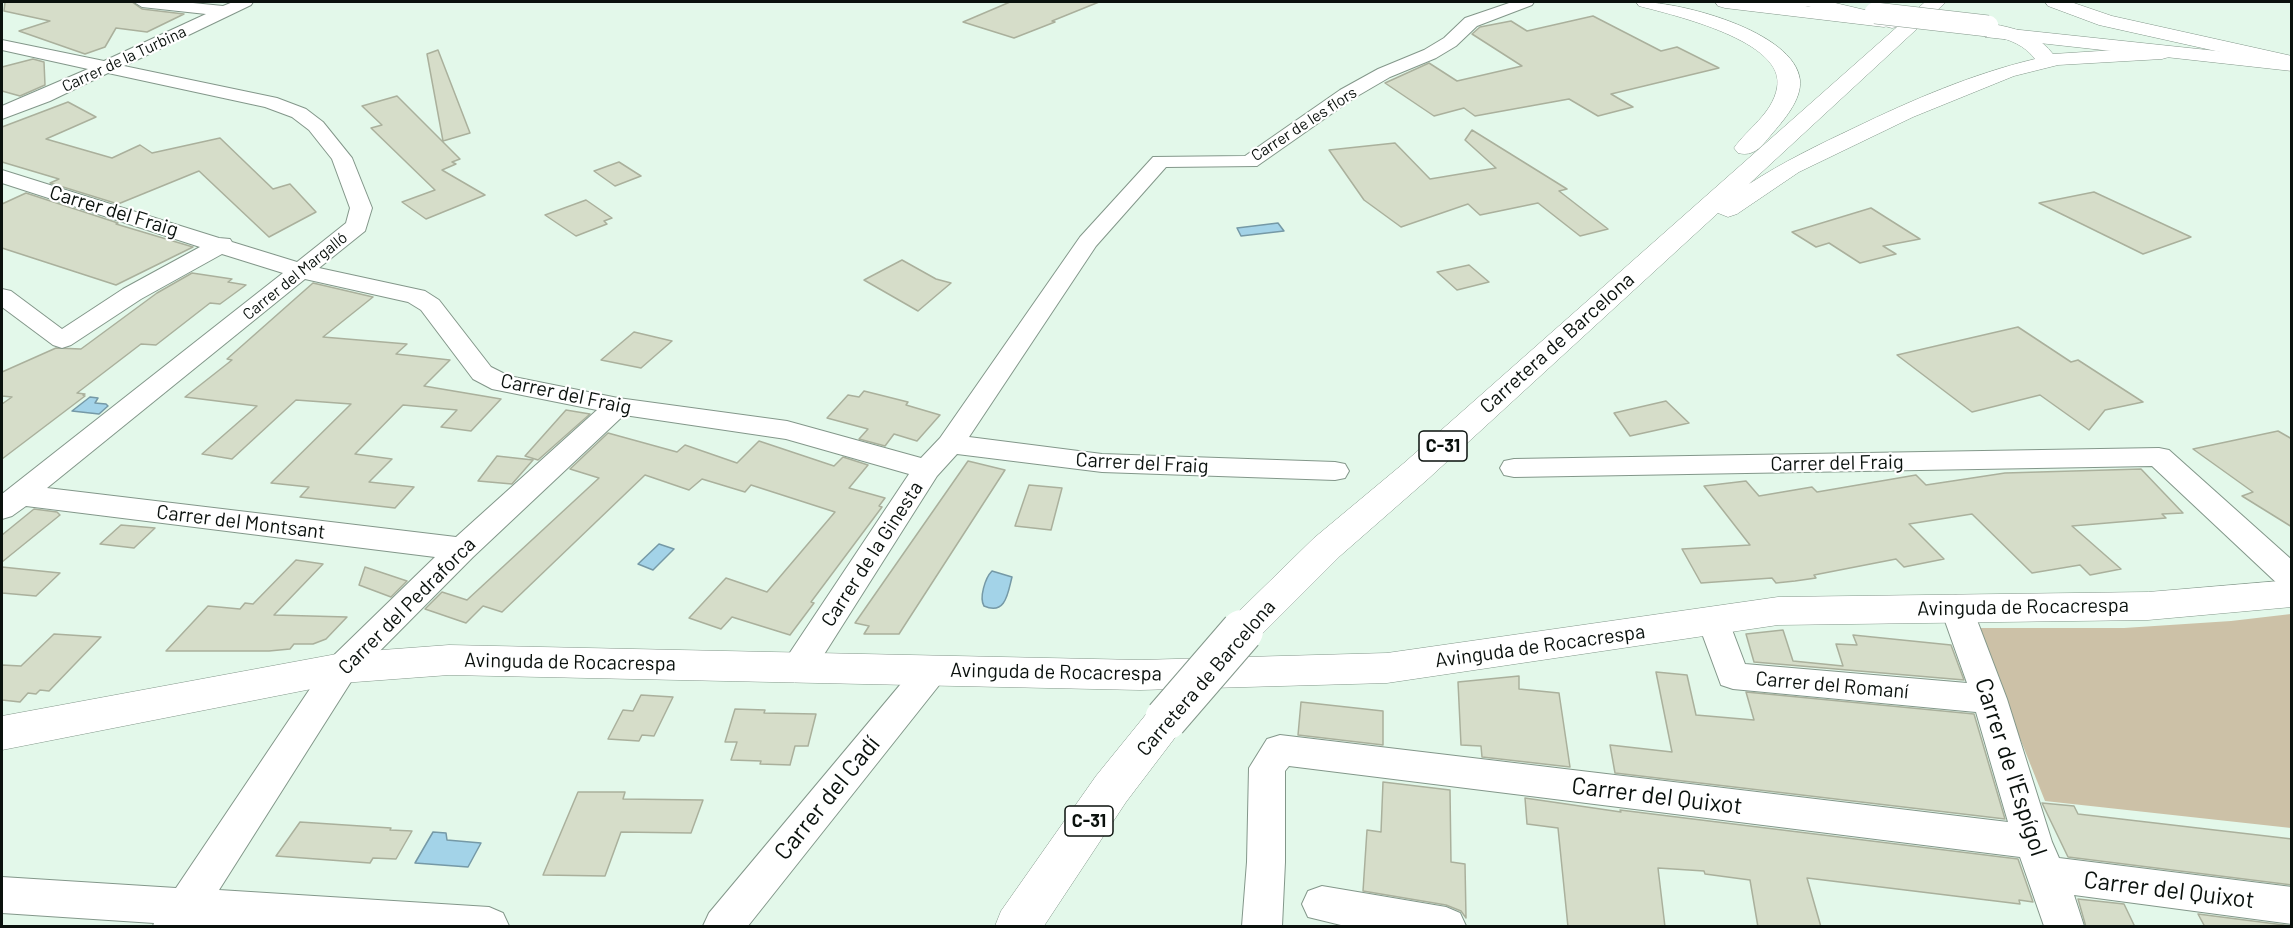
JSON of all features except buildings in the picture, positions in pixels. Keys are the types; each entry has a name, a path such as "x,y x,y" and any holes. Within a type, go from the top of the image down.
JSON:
{"main road":[{"path":"1646,2 1724,25"},
{"path":"1646,261 1766,126 1783,102 1789,87 1790,77 1777,57 1749,37 1714,19 1710,12 1712,7 1724,2 1990,30 2019,36"},
{"path":"1751,2 1814,4"},
{"path":"1776,2 1814,4 1884,18 1935,11 2019,36 2042,51 2087,56 2162,53 2289,64"},
{"path":"2055,2 2103,30"},
{"path":"1935,11 1990,30 2103,30 2289,64"},
{"name":"Carretera de Barcelona","path":"1018,927 1112,789 1166,719 1242,631 1327,547 1416,471 1646,261 1935,11"},
{"path":"1646,261 1791,167 1905,112 1970,86 2045,50 2103,30"},
{"name":"Avinguda de Rocacrespa","path":"2,734 342,668 449,660 1140,675 1387,668 1778,611 2148,606 2292,593"}],"street":[{"path":"142,2 224,11"},
{"name":"Carrer de la Turbina","path":"2,113 44,97 245,2"},
{"name":"Carrer de les flors","path":"950,444 1088,242 1161,161 1250,162 1347,94 1384,73 1430,54 1450,42 1471,22 1526,2"},
{"name":"Carrer del Margalló","path":"2,45 105,69 270,102 299,113 316,126 342,158 361,208 357,226 303,272 11,502"},
{"name":"Carrer del Fraig","path":"2,176 222,244 303,272 416,296 430,305 482,373 501,383 618,406 787,429 927,469"},
{"path":"2,296 62,340 132,294 222,244"},
{"name":"Carrer del Pedraforca","path":"178,917 342,668 462,549 618,406"},
{"name":"Carrer de la Ginesta","path":"799,666 927,469 950,444"},
{"name":"Carrer del Fraig","path":"950,444 1102,463 1335,471"},
{"name":"Carrer del Fraig","path":"1514,468 2159,458 2292,579"},
{"name":"Carrer del Montsant","path":"11,502 462,549"},
{"name":"Carrer de l'Espígol","path":"1956,607 1990,699 2064,927"},
{"name":"Carrer del Romaní","path":"1713,620 1733,676 1990,699"},
{"name":"Carrer del Cadí","path":"723,927 932,670"},
{"name":"Carrer del Quixot","path":"1262,927 1266,862 1267,768 1280,750 2040,858 2292,906"},
{"path":"2,895 178,917 489,927"},
{"path":"1322,904 1446,927"}],"shaded area":[{"path":"2291,614 2291,828 2045,801 1976,628 2124,628 2231,621"}],"water":[{"path":"1278,223 1284,231 1241,236 1237,228"},
{"path":"90,397 98,398 95,403 108,406 99,414 72,411"},
{"path":"659,544 674,549 653,570 638,564"},
{"path":"992,571 1012,577 1005,601 997,608 984,606 982,598 985,583"},
{"path":"433,832 446,833 447,840 481,843 468,867 415,863"}]}
